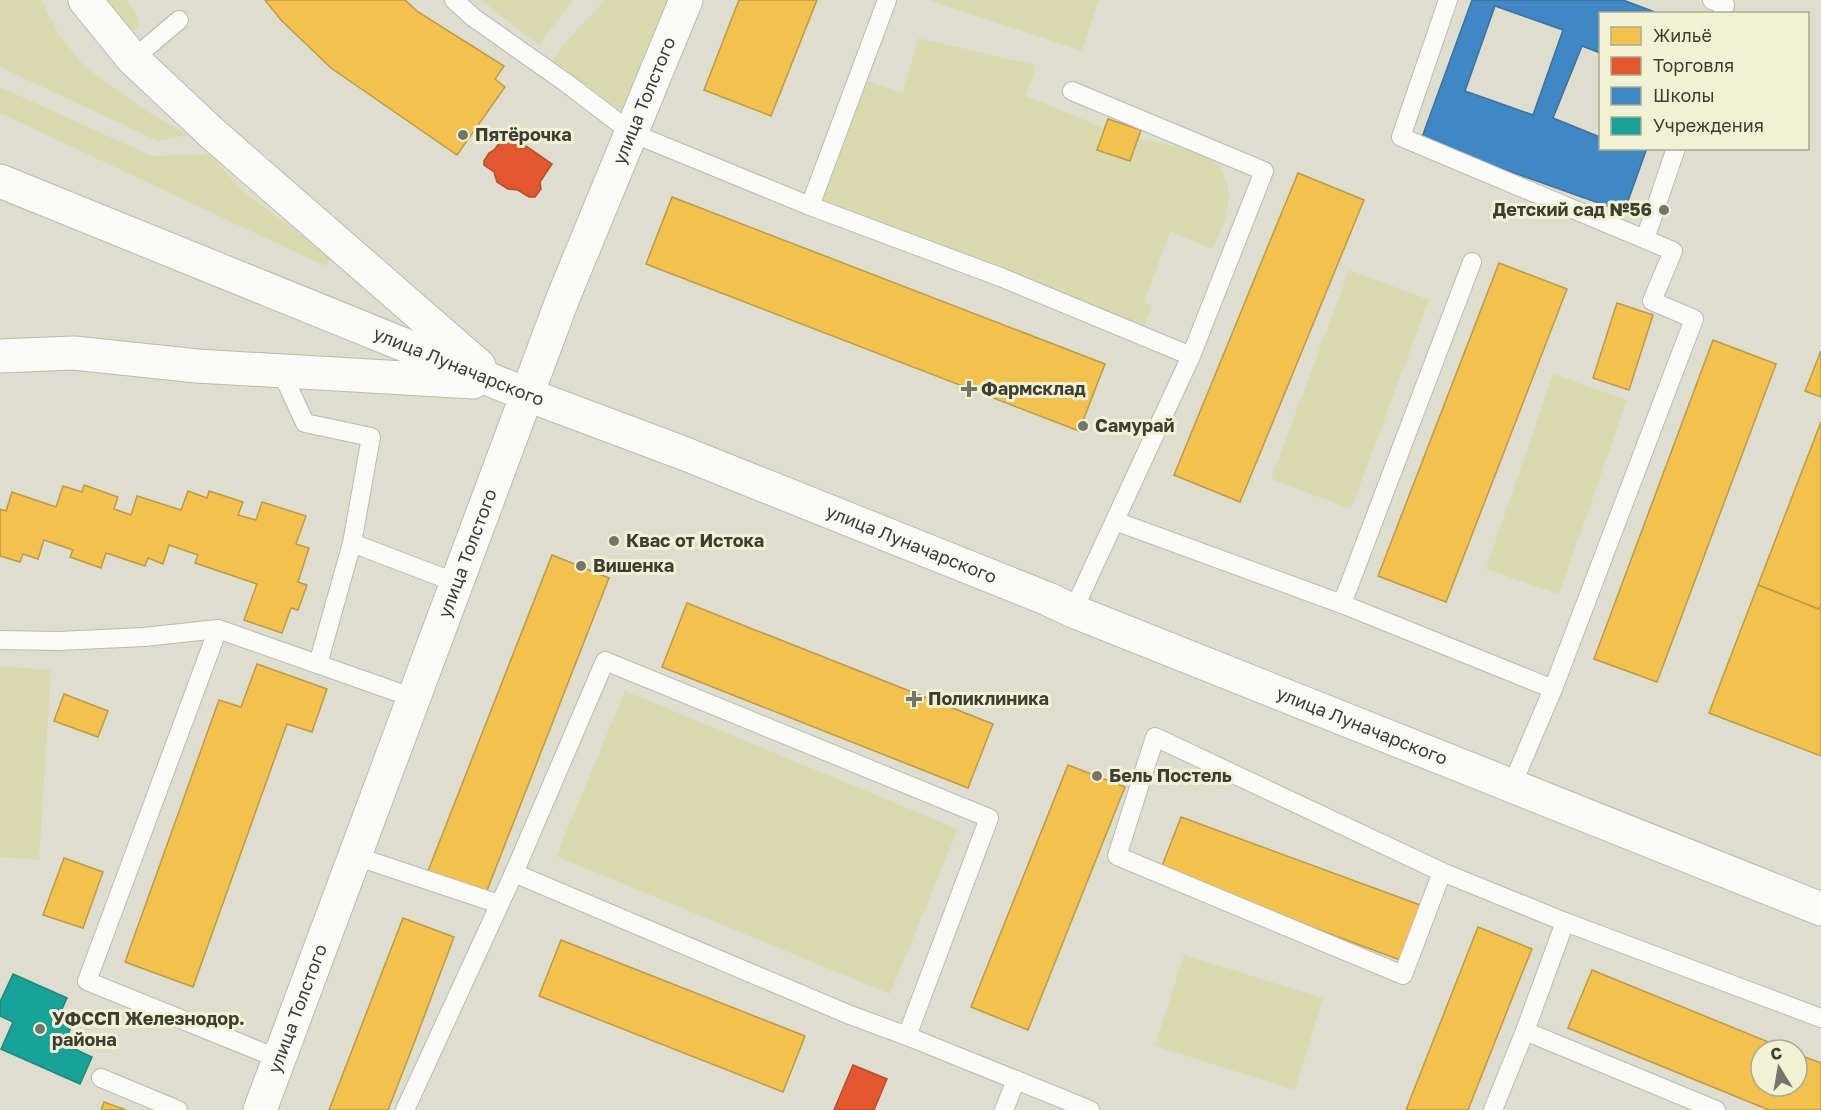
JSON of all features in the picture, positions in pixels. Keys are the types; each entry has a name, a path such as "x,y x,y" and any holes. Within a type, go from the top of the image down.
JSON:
{"main road":[{"path":"85,0 133,59 213,135 513,389"},
{"name":"улица Толстого","path":"260,1110 457,583 513,389 563,298 686,0"},
{"name":"улица Луначарского","path":"0,181 513,389 683,453 1821,909"},
{"path":"0,356 74,353 197,366 513,389"}],"lane":[{"path":"454,0 474,18 565,82 632,133 810,206 1003,278 1191,356"},
{"path":"810,206 887,0"},
{"path":"1448,0 1401,137 1673,251 1652,302 1694,319 1553,689 1512,785"},
{"path":"1712,0 1725,5 1723,12"},
{"path":"133,59 179,20"},
{"path":"1072,90 1264,171 1191,356 1073,611"},
{"path":"1645,239 1675,150"},
{"path":"1342,604 1472,262"},
{"path":"281,371 305,423 371,437 352,543 318,664"},
{"path":"1115,520 1342,604 1553,689"},
{"path":"352,543 457,583"},
{"path":"218,629 87,981 279,1059"},
{"path":"0,640 144,637 218,629 414,698"},
{"path":"405,1110 514,873 605,661 990,818 907,1036"},
{"path":"1442,872 1403,975 1117,856 1155,737 1442,872 1565,922 1821,1018"},
{"path":"355,856 499,904"},
{"path":"514,873 850,1015 1090,1110"},
{"path":"1493,1110 1565,922"},
{"path":"1525,1031 1716,1110"},
{"path":"101,1078 178,1110"},
{"path":"1004,1110 1016,1080"}],"green space":[{"path":"0,0 41,0 61,38 86,68 145,110 187,135 158,141 0,67"},
{"path":"100,0 127,0 138,17 138,28 131,33"},
{"path":"481,0 573,0 539,45"},
{"path":"605,0 669,0 623,112 553,61 564,44"},
{"path":"929,0 1099,0 1082,51"},
{"path":"918,38 1036,65 1026,96 1104,128 1097,150 1130,161 1138,138 1195,152 1215,163 1223,173 1228,185 1229,198 1223,224 1212,249 1170,231 1144,303 1152,305 1144,327 821,202 865,80 903,93"},
{"path":"0,87 152,156 209,154 245,193 333,258 325,266 0,113"},
{"path":"1349,270 1429,300 1351,509 1271,479"},
{"path":"1553,374 1627,400 1559,594 1486,569"},
{"path":"0,666 51,670 39,860 0,857"},
{"path":"625,691 958,829 890,994 556,856"},
{"path":"1184,955 1323,998 1295,1090 1155,1046"}],"building: Жильё":[{"path":"265,0 405,0 418,12 504,66 495,79 505,87 457,155 331,68 281,20"},
{"path":"739,0 817,0 771,116 704,90"},
{"path":"1108,119 1141,130 1130,161 1097,150"},
{"path":"1298,173 1364,200 1240,502 1174,475"},
{"path":"672,197 1105,364 1079,431 646,264"},
{"path":"1499,263 1567,289 1446,602 1378,576"},
{"path":"1617,303 1653,315 1629,390 1593,378"},
{"path":"1713,340 1776,364 1657,682 1594,659"},
{"path":"1821,351 1821,397 1805,391"},
{"path":"1821,422 1821,604 1819,609 1758,585"},
{"path":"84,485 118,497 114,509 131,515 137,496 181,510 188,491 207,498 209,491 243,502 238,515 256,520 262,502 306,516 296,544 309,548 298,582 307,585 298,610 291,608 282,633 244,620 257,584 195,563 198,555 169,545 163,564 148,558 145,566 106,553 101,568 70,557 73,550 44,540 38,559 23,554 20,562 0,556 0,509 6,511 12,492 56,507 63,486 82,492"},
{"path":"552,555 609,578 486,893 428,871"},
{"path":"1758,585 1821,610 1821,756 1709,713"},
{"path":"687,603 993,724 968,788 662,667"},
{"path":"257,664 327,689 312,732 287,724 193,987 125,962 219,700 241,707"},
{"path":"64,694 108,711 98,737 54,721"},
{"path":"1068,765 1125,787 1028,1030 971,1007"},
{"path":"1181,817 1423,906 1403,961 1160,871"},
{"path":"64,858 103,872 83,928 43,915"},
{"path":"403,918 454,937 413,1046 388,1110 329,1110"},
{"path":"1478,927 1532,949 1468,1110 1406,1110"},
{"path":"561,940 805,1036 783,1092 539,996"},
{"path":"1592,970 1759,1038 1749,1038 1749,1098 1809,1098 1809,1058 1821,1063 1821,1110 1769,1110 1568,1028"},
{"path":"104,1102 126,1110 101,1110"}],"building: Торговля":[{"path":"507,133 552,164 540,182 541,189 535,197 529,197 518,190 508,189 497,182 494,172 484,165 489,153"},
{"path":"853,1065 887,1079 874,1110 834,1110"}],"building: Школы":[{"path":"1472,0 1623,0 1655,12 1599,12 1599,53 1582,46 1553,118 1599,137 1599,150 1646,150 1624,212 1421,140","holes":["1495,6 1563,30 1533,115 1465,91"]}],"building: Учреждения":[{"name":"УФССП Железнодор. района","path":"13,974 67,998 58,1018 72,1025 64,1044 92,1057 80,1084 1,1049 13,1022 0,1016 0,1002"}],"place":[{"name":"Пятёрочка","path":"463,135"},
{"name":"Детский сад №56","path":"1664,210"},
{"name":"Фармсклад","path":"969,389"},
{"name":"Самурай","path":"1083,426"},
{"name":"Квас от Истока","path":"614,541"},
{"name":"Вишенка","path":"581,566"},
{"name":"Поликлиника","path":"914,699"},
{"name":"Бель Постель","path":"1097,776"},
{"name":"УФССП Железнодор. района","path":"40,1029"}]}
